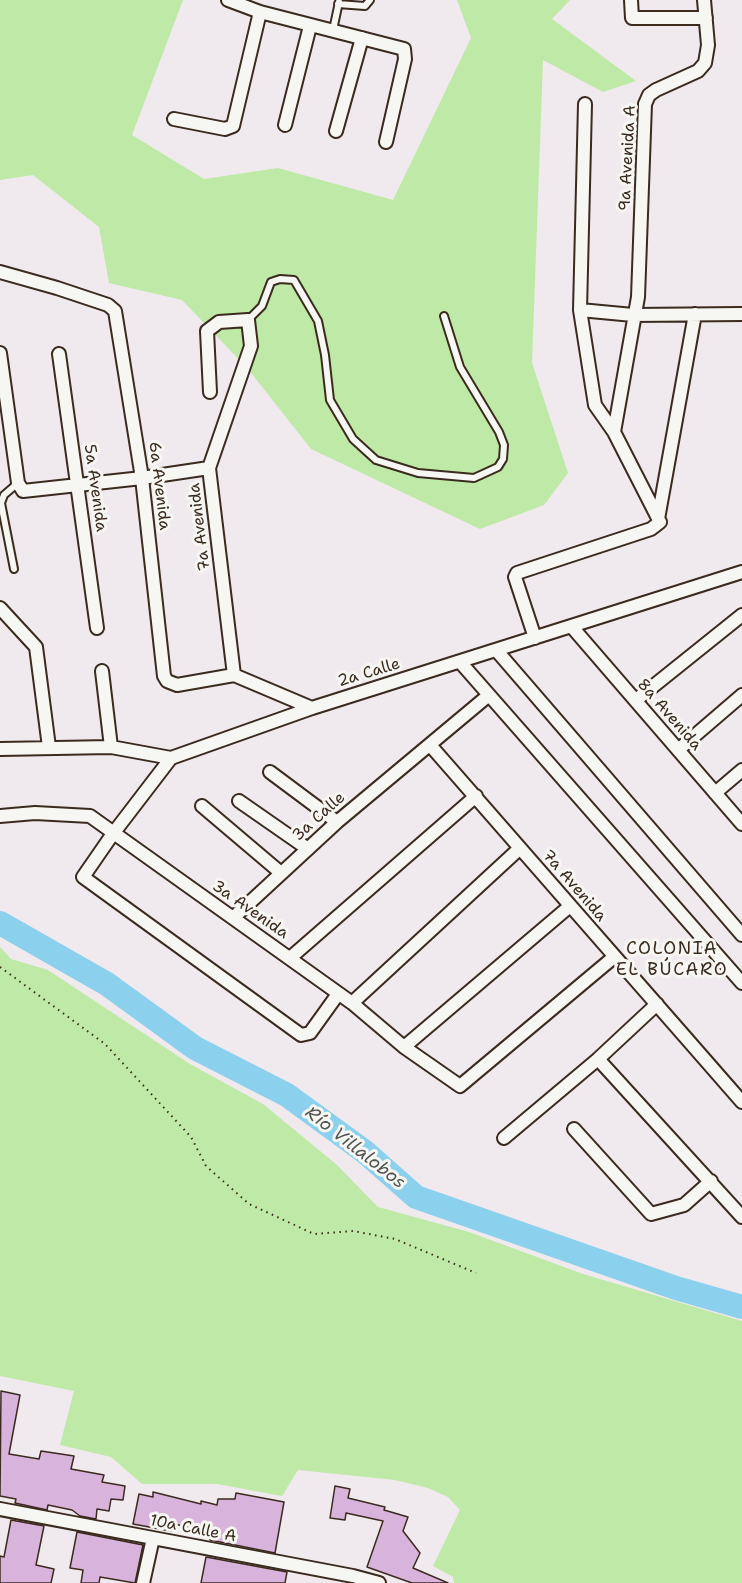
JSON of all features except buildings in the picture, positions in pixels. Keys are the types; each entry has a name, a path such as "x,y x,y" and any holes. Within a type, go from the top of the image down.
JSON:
{"street":[{"path":"228,0 310,26 401,47 405,53 386,142"},
{"path":"631,0 632,18 706,18"},
{"name":"9a Avenida A","path":"633,315 639,277 645,104 649,95 656,90 698,71 705,63 708,45 704,0"},
{"path":"174,119 225,129 233,126 260,12"},
{"path":"285,125 310,26"},
{"path":"336,131 362,38"},
{"path":"585,104 580,310 595,405 614,432 658,519"},
{"name":"6a Avenida","path":"0,272 113,308 117,316 142,478 164,676 171,684 177,685 234,675"},
{"path":"580,310 633,315 742,314"},
{"path":"535,638 515,577 517,573 658,525 695,314"},
{"path":"614,432 633,315"},
{"path":"210,392 207,331 219,322 248,320"},
{"name":"7a Avenida","path":"234,675 209,468 251,346 248,320"},
{"path":"0,353 18,483 20,488 27,492 209,468"},
{"name":"5a Avenida","path":"59,354 97,628"},
{"name":"2a Calle","path":"0,749 111,747 171,758 312,708 461,663 742,572"},
{"path":"0,608 36,647 49,747"},
{"path":"636,700 742,615"},
{"name":"8a Avenida","path":"572,627 742,824"},
{"path":"497,651 742,935"},
{"path":"461,663 742,983"},
{"path":"102,671 111,747"},
{"path":"234,675 312,708"},
{"name":"3a Calle","path":"234,917 337,822 489,695"},
{"path":"678,750 742,695"},
{"name":"7a Avenida","path":"430,745 742,1102"},
{"path":"171,758 112,834 83,877 301,1035 310,1033 338,994"},
{"path":"715,793 742,770"},
{"path":"270,772 337,822"},
{"path":"290,958 476,796"},
{"path":"239,801 308,849"},
{"path":"202,806 281,873"},
{"name":"3a Avenida","path":"0,816 35,813 90,816 112,834 234,917 352,1003 404,1047 457,1084 462,1084 614,957"},
{"path":"352,1003 519,849"},
{"path":"404,1047 570,906"},
{"path":"504,1138 598,1059 657,1004"},
{"path":"598,1059 742,1217"},
{"path":"574,1129 651,1214 684,1205 711,1181"},
{"name":"10a Calle A","path":"0,1509 379,1583"},
{"path":"143,1583 153,1538"}],"lane":[{"path":"332,31 339,2 360,7 368,4 370,0"},
{"path":"248,320 262,306 271,282 280,279 294,280 318,321 326,355 330,400 353,439 376,460 418,473 474,478 498,467 503,459 504,445 499,432 460,368 444,316"},
{"path":"14,569 2,519 1,503 2,494 18,483"}],"path":[{"path":"0,967 105,1044 191,1137 206,1166 249,1204 314,1234 353,1231 395,1239 476,1273"}],"green space":[{"path":"0,0 183,0 132,135 204,179 278,168 393,200 471,38 457,0 570,0 552,19 636,81 603,92 543,60 532,363 568,473 544,505 480,529 311,449 248,369 182,300 109,283 99,227 33,175 0,180"},
{"path":"0,947 11,959 48,970 190,1064 263,1104 337,1165 378,1207 469,1232 583,1274 742,1321 742,1583 454,1583 453,1577 433,1566 460,1510 448,1497 428,1488 395,1480 298,1470 282,1496 217,1484 142,1484 111,1457 60,1445 74,1391 0,1376"}],"waterway":[{"name":"Río Villalobos","path":"0,923 107,984 195,1048 287,1095 365,1152 416,1197 676,1288 742,1307"}],"district":[{"name":"COLONIA EL BÚCARO","path":"672,959"}]}
